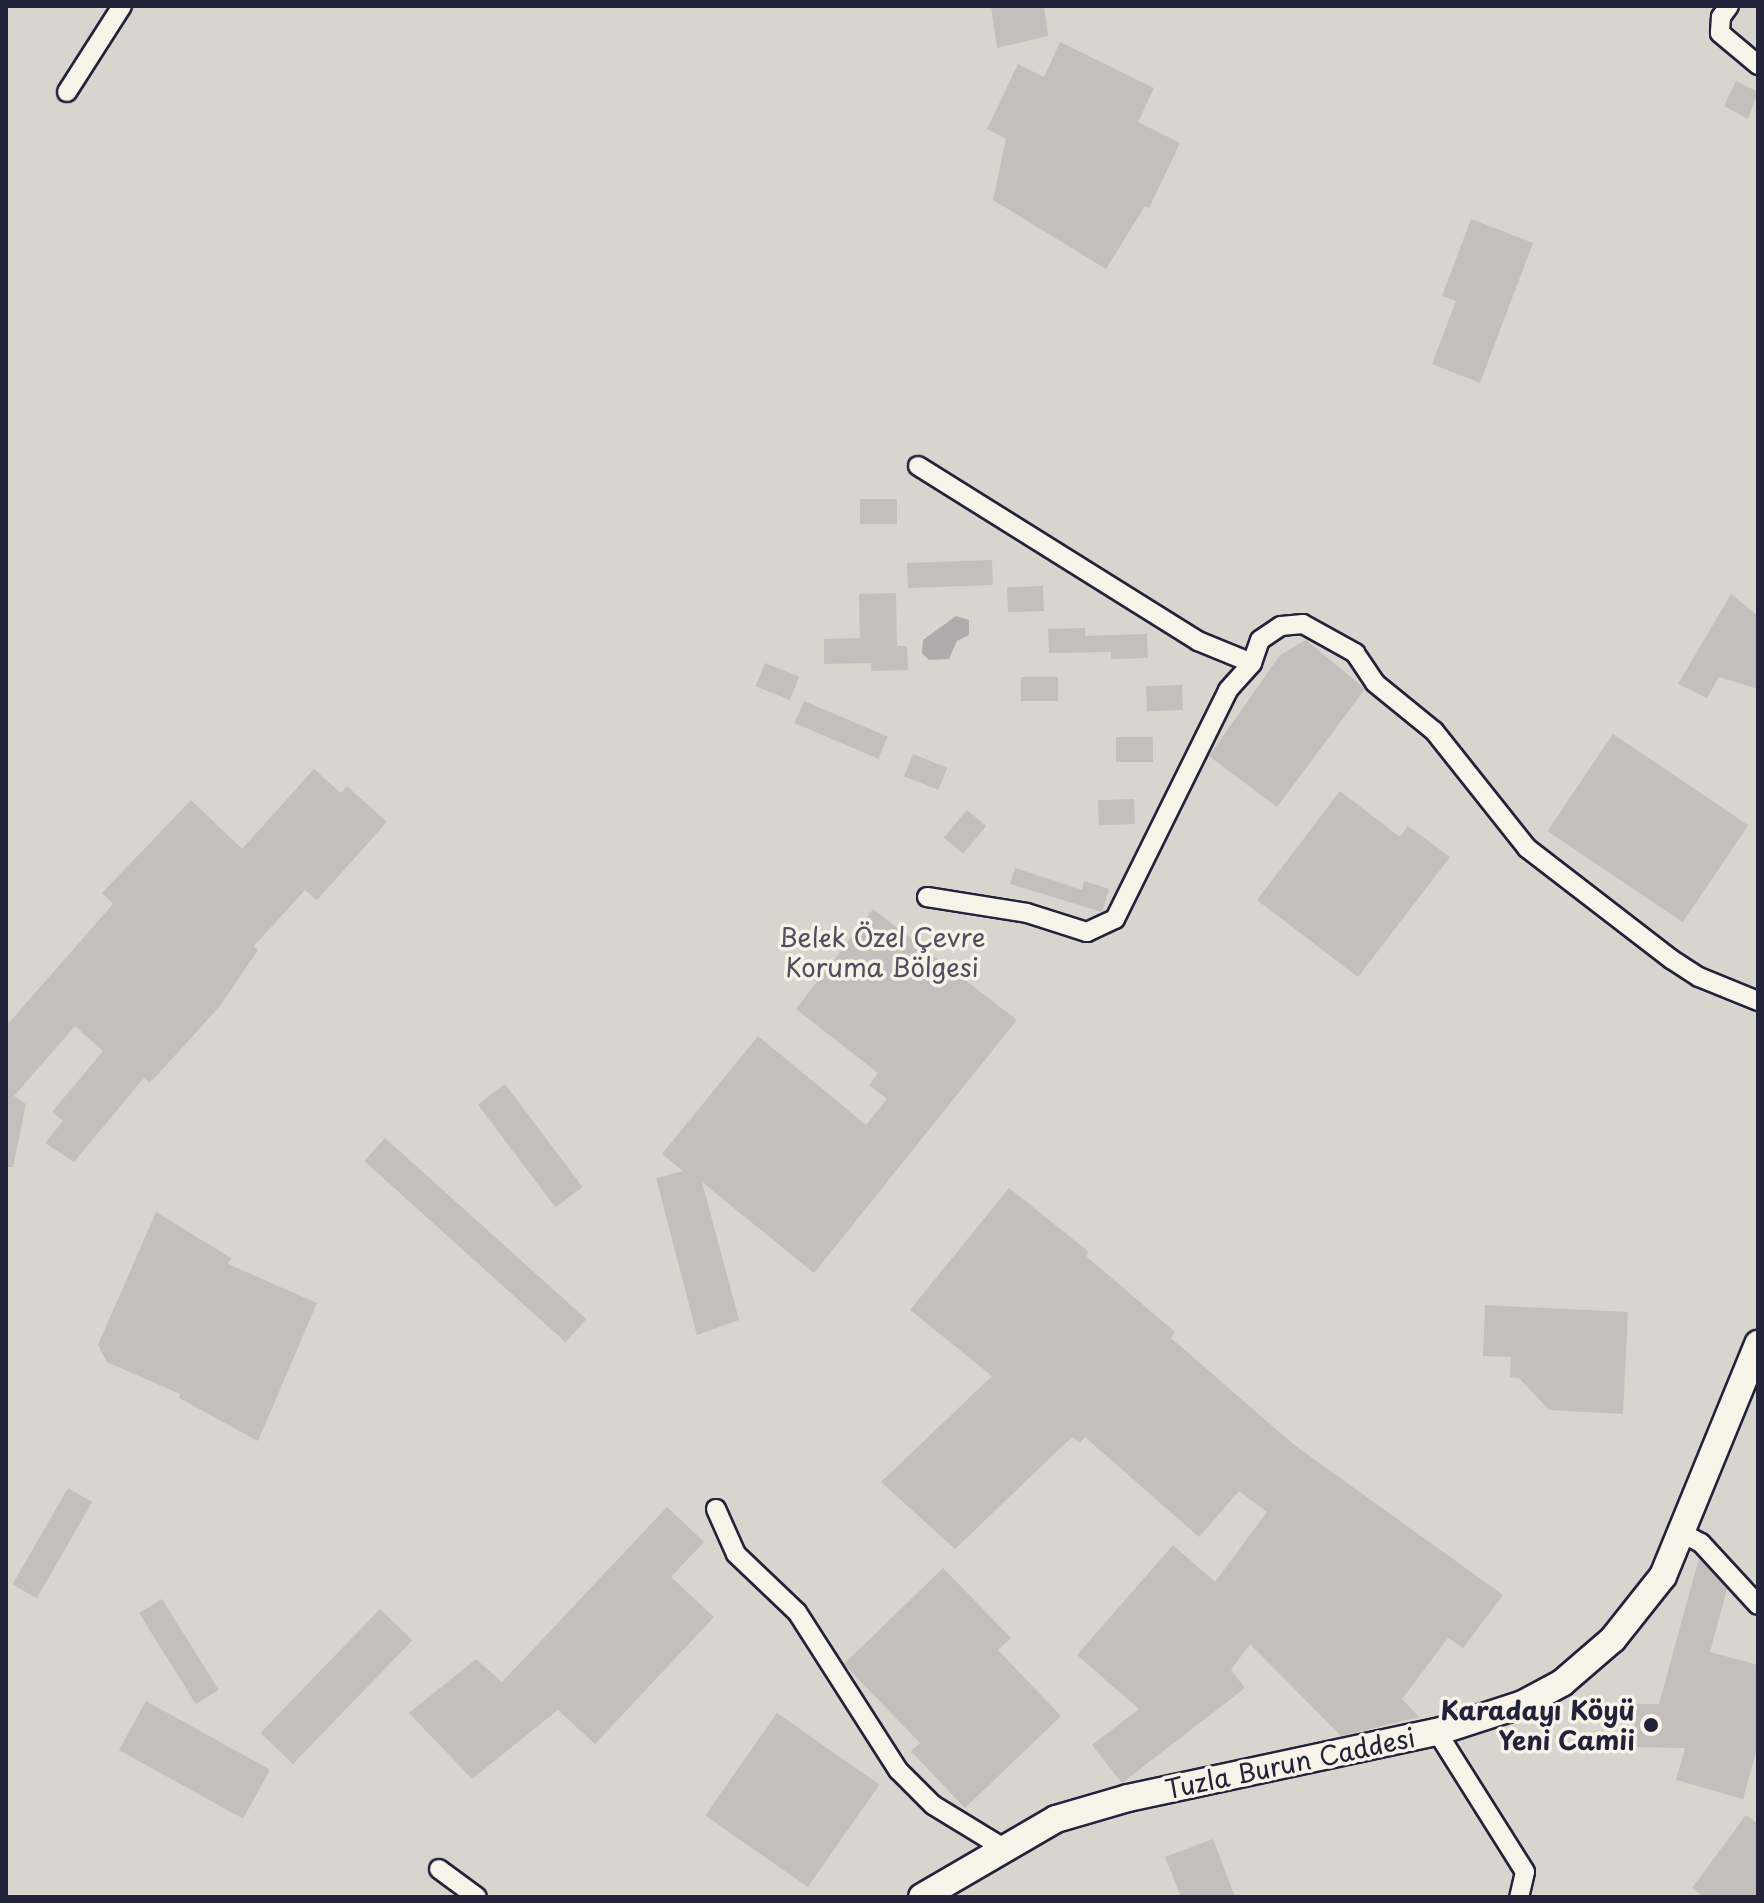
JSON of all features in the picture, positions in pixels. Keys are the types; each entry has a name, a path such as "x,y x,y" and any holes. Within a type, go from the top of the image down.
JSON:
{"main road":[{"name":"Tuzla Burun Caddesi","path":"922,1897 1056,1819 1128,1798 1437,1732 1523,1704 1581,1667 1638,1611 1663,1576 1758,1344"}],"street":[{"path":"67,92 122,6"},
{"path":"1729,6 1721,17 1720,33 1758,65"},
{"path":"918,466 1198,641 1252,663"},
{"path":"927,897 1027,913 1087,932 1115,919 1197,745 1228,690 1252,663 1260,640 1281,626 1303,624 1355,653 1375,683 1453,751 1527,848 1671,959 1699,977 1758,1001"},
{"path":"716,1509 736,1554 797,1612 898,1770 943,1812 1005,1849"},
{"path":"1682,1533 1701,1543 1758,1605"},
{"path":"1437,1732 1525,1872 1519,1897"},
{"path":"439,1869 477,1897"}],"green space":[{"name":"Belek Özel Çevre Koruma Bölgesi","path":"6,6 1758,6 1758,1897 6,1897"}],"shaded area":[{"path":"956,616 969,620 969,635 957,641 949,659 929,660 922,653 923,640"}],"building":[{"path":"991,6 1044,6 1048,36 997,48"},
{"path":"1060,42 1154,88 1138,122 1180,143 1149,208 1145,206 1106,269 993,200 1006,139 987,129 1018,64 1044,77"},
{"path":"1736,81 1758,92 1748,119 1724,106"},
{"path":"1471,219 1533,243 1480,383 1432,364 1456,301 1442,296"},
{"path":"860,499 897,499 897,524 860,524"},
{"path":"992,560 993,585 908,588 907,563"},
{"path":"1043,586 1044,611 1008,612 1007,587"},
{"path":"896,593 897,646 907,646 908,670 871,671 871,663 824,664 824,639 860,638 859,594"},
{"path":"1731,594 1758,616 1758,689 1719,677 1707,698 1678,684"},
{"path":"1085,628 1085,636 1147,634 1148,658 1111,659 1111,652 1049,653 1048,629"},
{"path":"1306,640 1365,689 1277,807 1209,756 1280,655"},
{"path":"765,663 799,677 790,700 756,686"},
{"path":"1021,677 1058,677 1058,701 1021,701"},
{"path":"1182,685 1183,710 1147,711 1146,686"},
{"path":"804,701 888,737 878,759 795,723"},
{"path":"1613,734 1748,825 1683,922 1548,831"},
{"path":"1116,737 1153,737 1153,762 1116,762"},
{"path":"913,754 947,768 938,790 904,776"},
{"path":"314,769 341,793 347,786 387,822 317,900 305,890 254,946 258,950 220,1006 150,1083 144,1078 74,1162 45,1143 63,1121 52,1112 103,1051 75,1026 14,1096 26,1104 13,1167 6,1167 6,1026 113,904 102,893 191,800 242,849"},
{"path":"1340,791 1400,837 1408,826 1450,857 1358,977 1257,900"},
{"path":"1134,799 1135,824 1099,825 1098,800"},
{"path":"967,810 986,826 963,854 944,838"},
{"path":"1015,868 1082,890 1084,881 1109,889 1102,912 1010,884"},
{"path":"873,909 1017,1020 814,1273 702,1182 739,1320 697,1335 656,1178 683,1171 662,1154 758,1036 866,1125 887,1099 869,1085 878,1073 796,1009"},
{"path":"505,1084 583,1187 555,1207 478,1104"},
{"path":"385,1138 586,1319 566,1342 364,1161"},
{"path":"1009,1188 1089,1252 1086,1256 1175,1332 1171,1338 1293,1444 1503,1595 1463,1648 1448,1638 1402,1699 1419,1717 1341,1736 1250,1644 1231,1670 1245,1688 1122,1783 1092,1745 1139,1709 1077,1655 1173,1545 1215,1582 1267,1512 1239,1491 1199,1537 1085,1437 1080,1443 1072,1437 955,1549 881,1482 992,1376 910,1310"},
{"path":"156,1212 231,1258 228,1264 317,1303 258,1441 179,1398 180,1394 107,1362 98,1345"},
{"path":"1485,1305 1628,1312 1623,1414 1549,1410 1519,1378 1510,1377 1511,1357 1483,1356"},
{"path":"68,1488 92,1502 37,1598 12,1584"},
{"path":"667,1507 704,1542 671,1577 714,1617 595,1744 558,1710 472,1779 409,1713 476,1659 502,1682"},
{"path":"1699,1558 1727,1589 1710,1652 1758,1665 1758,1745 1743,1799 1676,1780 1685,1748 1634,1747 1635,1704 1659,1704"},
{"path":"943,1568 1011,1638 998,1650 1061,1716 965,1808 911,1751 920,1743 844,1664"},
{"path":"162,1599 219,1690 196,1704 139,1613"},
{"path":"380,1609 412,1640 293,1764 261,1733"},
{"path":"146,1701 270,1770 243,1819 119,1750"},
{"path":"777,1713 879,1785 808,1887 705,1815"},
{"path":"1746,1815 1758,1824 1758,1897 1703,1897 1692,1888"},
{"path":"1213,1839 1235,1897 1181,1897 1165,1857"}],"place":[{"name":"Karadayı Köyü Yeni Camii","path":"1651,1725"}]}
